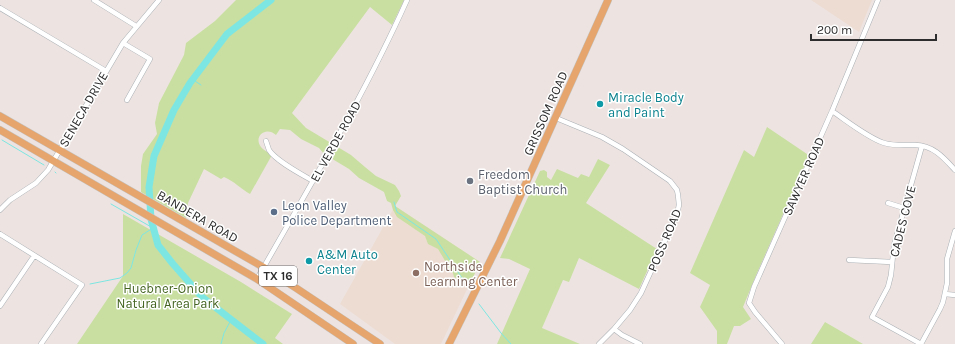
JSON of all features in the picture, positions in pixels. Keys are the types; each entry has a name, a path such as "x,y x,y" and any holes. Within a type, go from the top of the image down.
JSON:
{"main road":[{"name":"GRISSOM ROAD","path":"449,344 500,241 608,0"},
{"name":"BANDERA ROAD","path":"0,116 264,267 380,344"},
{"name":"BANDERA ROAD","path":"0,130 257,279 353,344"}],"street":[{"path":"94,0 136,26"},
{"name":"SENECA DRIVE","path":"0,210 10,200 36,183 48,170 123,43 159,0"},
{"name":"EL VERDE ROAD","path":"257,279 375,68 407,0"},
{"name":"SAWYER ROAD","path":"782,344 749,303 754,287 832,111 878,0"},
{"path":"0,8 106,71"},
{"path":"123,43 150,59 127,100"},
{"path":"832,111 877,140 896,145 922,146 932,149 955,170"},
{"name":"POSS ROAD","path":"556,118 602,137 623,149 670,181 677,190 678,195 679,205 677,214 641,293 630,310 599,344"},
{"path":"266,141 269,150 273,154 286,165 313,181"},
{"name":"CADES COVE","path":"921,344 872,317 888,288 894,245 922,146"},
{"path":"888,203 904,208"},
{"path":"921,344 940,309 945,294 948,259 955,231"},
{"path":"0,234 82,285 41,344"},
{"path":"0,306 34,256"},
{"path":"849,260 892,262"},
{"path":"945,294 955,294"},
{"path":"614,329 640,344"}],"shaded area":[{"path":"811,0 872,0 859,32"},
{"name":"Northside Learning Center","path":"395,206 480,262 441,344 395,344 340,304"}],"green space":[{"path":"236,0 404,0 392,25 370,7 292,113 306,128 351,155 376,176 395,185 401,196 395,206 480,262 470,284 454,277 453,273 445,268 447,264 438,249 428,244 425,236 397,217 391,203 387,201 384,192 359,178 349,169 324,154 319,148 301,139 290,130 280,129 276,135 272,132 265,132 260,136 259,143 261,147 272,155 250,194 228,179 224,177 221,179 204,169 188,203 186,218 141,192 141,166 143,154 157,134 155,123 159,103 184,55 186,43 215,21"},
{"path":"767,127 807,154 807,160 743,307 751,319 740,326 734,326 727,344 717,344 717,331 700,307 710,285 690,273 744,150 754,157"},
{"path":"598,159 610,165 586,203 657,249 639,289 579,258 569,282 563,280 542,328 580,344 497,344 530,269 509,259 500,258 540,171 544,170 547,172 547,177 551,180 557,169 578,178 581,174 589,177"},
{"name":"Huebner-Onion Natural Area Park","path":"123,214 241,282 292,314 275,338 283,344 77,344 123,276"},
{"path":"825,322 863,344 811,344"}],"waterway":[{"path":"263,344 202,297 158,245 151,219 149,187 154,156 174,110 190,83 227,34 271,0"},
{"path":"192,79 201,85"},
{"path":"2,140 44,165"},
{"path":"394,202 397,212 436,239 462,278"},
{"path":"90,284 120,278 127,273 131,268 142,235 153,228 111,204"},
{"path":"479,304 511,344"},
{"path":"221,344 224,333 231,320"}],"place":[{"name":"Miracle Body and Paint","path":"600,104"},
{"name":"Freedom Baptist Church","path":"470,181"},
{"name":"Leon Valley Police Department","path":"274,212"},
{"name":"A&M Auto Center","path":"309,261"},
{"name":"Northside Learning Center","path":"416,273"}]}
